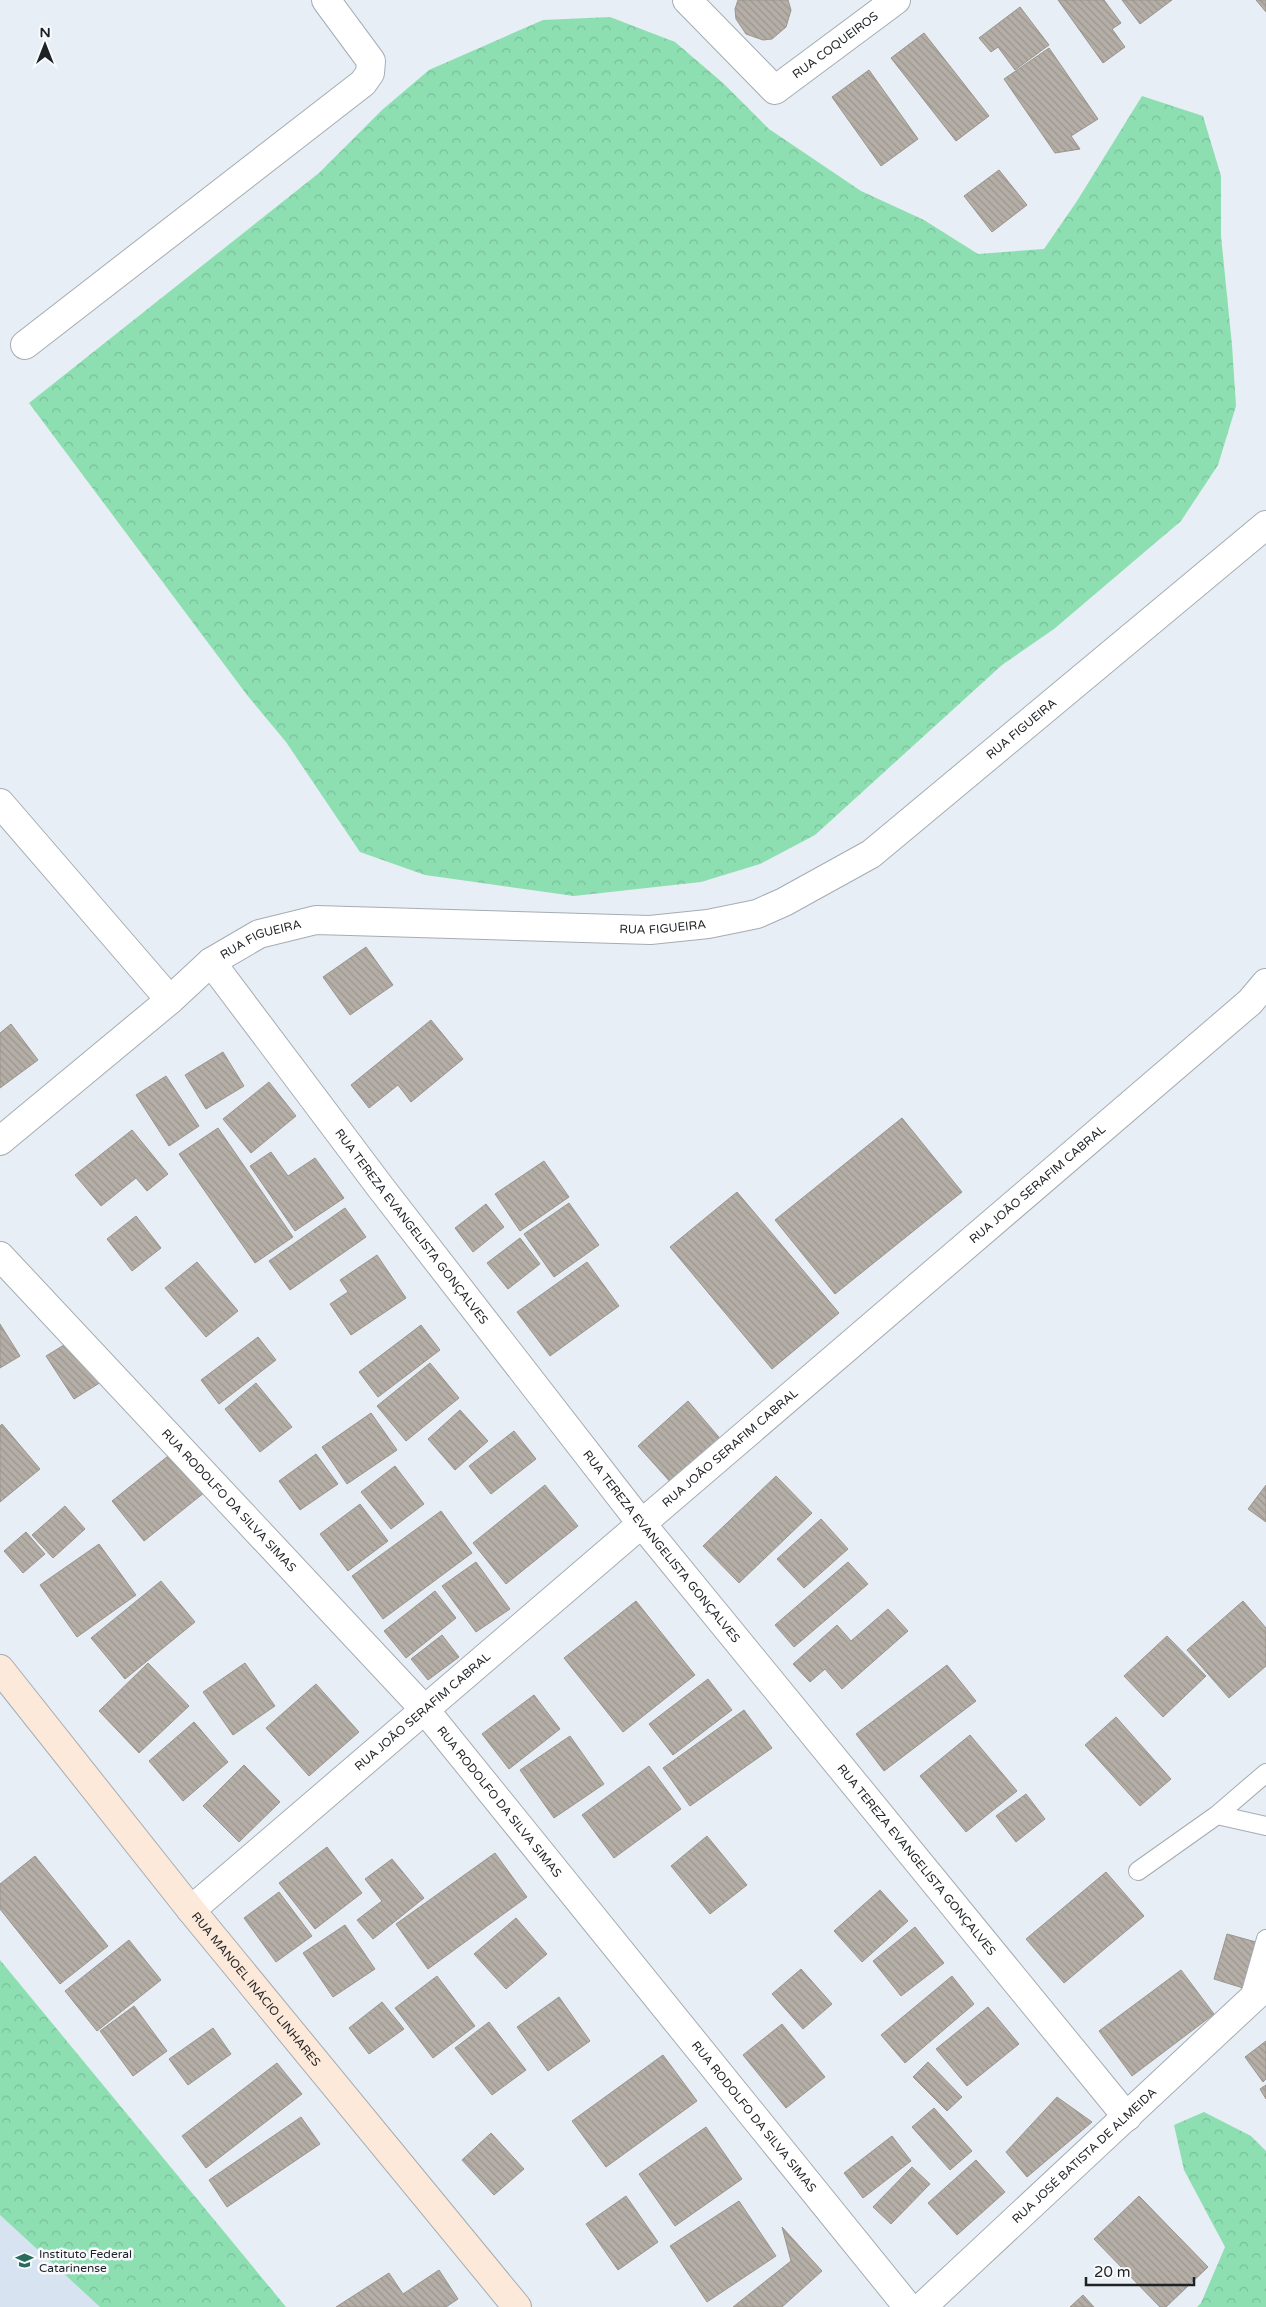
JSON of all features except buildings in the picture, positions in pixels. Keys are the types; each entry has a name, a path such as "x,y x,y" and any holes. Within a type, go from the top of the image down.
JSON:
{"main road":[{"name":"RUA MANOEL INÁCIO LINHARES","path":"0,1669 192,1910 517,2307"}],"street":[{"path":"25,345 363,83 370,73 370,61 326,0"},
{"name":"RUA COQUEIROS","path":"687,0 775,90 896,0"},
{"name":"RUA FIGUEIRA","path":"0,1142 170,1000 211,962 259,934 316,920 650,930 708,924 757,914 871,854 1266,525"},
{"path":"0,803 170,1000"},
{"name":"RUA TEREZA EVANGELISTA GONÇALVES","path":"211,962 381,1188 641,1524 1127,2117"},
{"name":"RUA JOÃO SERAFIM CABRAL","path":"192,1910 1250,1002 1266,983"},
{"name":"RUA RODOLFO DA SILVA SIMAS","path":"0,1256 425,1710 908,2307"},
{"name":"RUA JOSÉ BATISTA DE ALMEIDA","path":"922,2307 1257,1995"}],"lane":[{"path":"1138,1871 1218,1815 1266,1773"},
{"path":"1218,1815 1266,1826"},
{"path":"1257,1995 1266,1940"}],"shaded area":[{"name":"Instituto Federal Catarinense","path":"0,2215 100,2307 0,2307"}],"green space":[{"path":"610,17 675,42 723,83 769,129 861,191 924,220 978,254 1044,249 1077,201 1142,96 1203,116 1221,176 1221,236 1236,406 1218,465 1181,521 1054,629 1002,665 815,835 760,864 701,882 574,896 425,875 360,852 286,742 247,695 29,403 319,173 382,110 429,70 543,20"},
{"path":"0,1960 286,2307 100,2307 0,2215"},
{"path":"1204,2112 1251,2136 1266,2151 1266,2307 1197,2307 1201,2303 1225,2247 1184,2170 1174,2125"}],"place":[{"name":"Instituto Federal Catarinense","path":"25,2261"}]}
